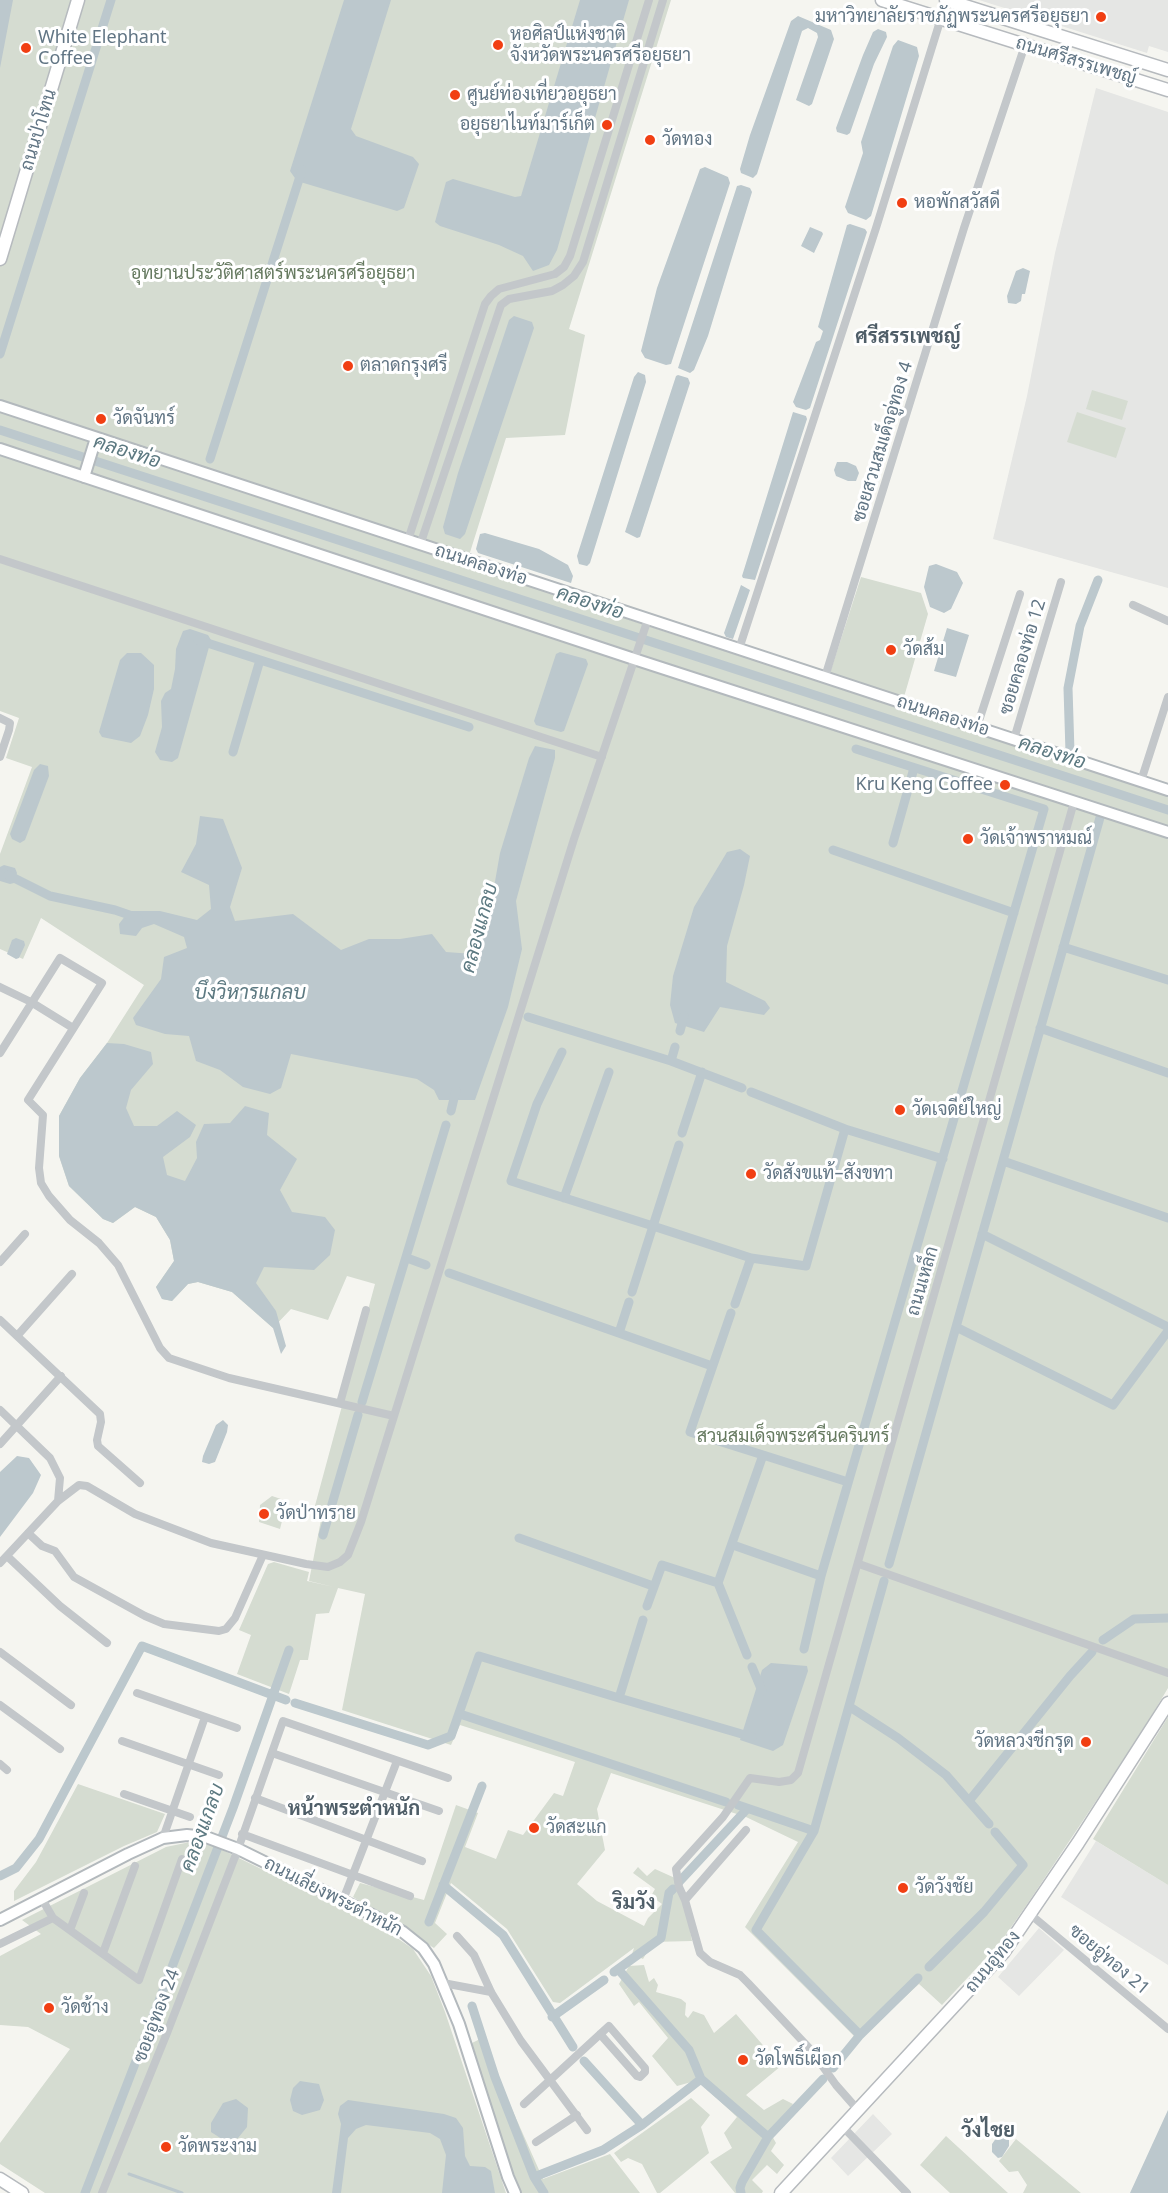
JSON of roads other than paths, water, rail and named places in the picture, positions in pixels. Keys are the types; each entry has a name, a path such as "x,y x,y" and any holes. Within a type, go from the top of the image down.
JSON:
{"main road":[{"name":"ถนนป่าโทน","path":"0,259 78,0"},
{"name":"ถนนศรีสรรเพชญ์","path":"882,0 1168,90"},
{"name":"ถนนศรีสรรเพชญ์","path":"946,0 1168,70"},
{"name":"ถนนอู่ทอง","path":"784,2192 987,1971 1031,1915 1168,1703"},
{"path":"0,2180 22,2193"}],"street":[{"path":"408,540 486,304 499,290 555,274 564,267 570,256 649,0"},
{"path":"420,545 501,304 509,299 552,291 574,276 583,262 663,0"},
{"path":"739,649 876,228 941,18"},
{"name":"ซอยสวนสมเด็จอู่ทอง 4","path":"825,677 964,228 1025,45"},
{"name":"ถนนคลองท่อ","path":"0,406 96,441 408,540 646,624 739,649 1168,790"},
{"path":"85,475 96,441"},
{"path":"0,449 636,655 1168,832"},
{"path":"0,559 602,757"},
{"name":"ซอยคลองท่อ 12","path":"1014,739 1061,582"},
{"path":"977,727 1020,594"},
{"path":"1133,605 1168,621"},
{"path":"0,1563 58,1501 79,1485 87,1486 111,1501 156,1523 211,1543 328,1567 340,1562 348,1555 361,1522 438,1273 646,624"},
{"path":"1141,781 1168,697"},
{"path":"0,718 10,723 0,757"},
{"name":"ถนนเหล็ก","path":"685,1900 679,1887 676,1869 723,1816 750,1778 779,1782 791,1780 800,1768 1074,802"},
{"path":"0,1053 60,958 102,983 28,1100 43,1115 39,1168 41,1183 49,1196 70,1220 99,1243 118,1265 160,1348 169,1358 229,1378 394,1416"},
{"path":"0,987 31,1002 73,1028"},
{"path":"0,1262 24,1234"},
{"path":"17,1336 72,1274"},
{"path":"340,1403 366,1310"},
{"path":"0,1320 100,1414 98,1446 140,1483"},
{"path":"0,1444 61,1376"},
{"path":"0,1410 50,1458 60,1478 58,1501"},
{"path":"28,1533 42,1546 55,1551 74,1577 145,1616 164,1624 219,1631 226,1629 235,1618 263,1555"},
{"path":"7,1556 60,1606 107,1643"},
{"path":"859,1564 1168,1672"},
{"path":"0,1652 71,1705"},
{"path":"137,1693 237,1728"},
{"path":"0,1705 60,1749"},
{"path":"163,1838 205,1717"},
{"name":"ซอยอู่ทอง 24","path":"102,2193 167,2032 283,1721 397,1761"},
{"path":"122,1741 219,1775"},
{"path":"272,1753 439,1811"},
{"path":"343,1900 397,1761 448,1778"},
{"path":"0,1764 7,1770"},
{"path":"124,1794 190,1817"},
{"path":"255,1798 422,1861"},
{"path":"746,1830 685,1900 700,1953 710,1962 740,1975 811,2050 836,2085 858,2110"},
{"path":"242,1834 410,1896"},
{"name":"ถนนเลี่ยงพระตำหนัก","path":"0,1920 163,1838 187,1835 206,1837 235,1848 343,1900 403,1932 434,1964 459,2024 515,2193"},
{"path":"42,1899 53,1918 139,1980 182,1859"},
{"path":"103,1953 135,1866"},
{"path":"70,1930 84,1893"},
{"name":"ซอยอู่ทอง 21","path":"1031,1915 1168,2029"},
{"path":"0,1944 53,1918"},
{"path":"457,1936 474,1955 491,1992 521,2041 587,2130"},
{"path":"443,1983 491,1992"},
{"path":"524,2104 600,2034 609,2026 645,2068 645,2072 640,2077 636,2076 600,2034"},
{"path":"536,2142 577,2115"},
{"path":"843,2127 907,2193"}],"water":[{"path":"0,0 13,0 0,68"},
{"path":"344,0 391,0 351,129 356,136 413,157 419,164 404,208 397,211 297,181 290,171"},
{"path":"580,0 629,0 557,250 549,265 533,271 523,256 499,245 440,226 435,222 446,182 453,179 515,197 521,196"},
{"path":"798,16 831,30 834,39 812,104 809,106 796,100 818,37 817,33 808,28 802,31 757,174 753,178 741,173 740,169 791,21"},
{"path":"878,29 886,32 887,37 874,64 850,133 847,135 837,132 836,128 863,55 873,32"},
{"path":"898,40 917,47 919,56 871,216 866,220 848,213 845,207 863,153 861,142 893,46"},
{"path":"705,167 728,177 730,183 671,364 666,365 645,358 641,351 657,288 700,169"},
{"path":"737,186 750,188 752,192 708,336 694,370 690,373 678,368"},
{"path":"847,225 865,229 867,232 810,408 806,410 796,407 793,402 816,342 820,340 823,331 818,327"},
{"path":"810,227 823,234 814,253 801,246"},
{"path":"1023,268 1030,271 1025,294 1022,294 1021,301 1016,304 1008,303 1007,296 1016,271"},
{"path":"514,316 532,322 534,328 465,534 460,539 445,534 443,527 458,473 509,320"},
{"path":"638,372 645,375 646,382 590,563 587,566 579,564 577,556 634,377"},
{"path":"678,375 688,378 690,383 640,537 637,538 625,532"},
{"path":"793,412 806,416 807,419 755,580 743,578 742,576"},
{"path":"837,462 847,462 856,466 859,473 856,481 848,481 836,476 834,470"},
{"path":"485,533 539,549 568,565 573,576 571,583 478,553 476,549 480,534"},
{"path":"936,564 957,572 963,583 951,609 944,613 930,607 924,587 929,566"},
{"path":"741,585 750,590 733,639 726,637 724,633"},
{"path":"947,628 969,635 956,677 934,671"},
{"path":"190,629 208,635 211,640 178,758 172,762 160,760 155,752 162,727 161,701 165,693 171,689 176,649 183,631"},
{"path":"560,652 586,659 588,664 564,731 561,732 536,725 534,721 556,654"},
{"path":"127,653 141,653 154,665 154,689 148,715 140,736 131,743 102,737 99,732 120,660"},
{"name":"บึงวิหารแกลบ","path":"535,746 555,750 555,758 516,901 522,949 508,1007 475,1100 439,1100 434,1090 417,1079 291,1054 281,1088 270,1094 243,1087 220,1070 196,1061 189,1036 165,1034 136,1025 133,1018 161,979 164,957 187,948 184,937 154,924 142,928 136,936 120,934 119,924 129,911 160,911 197,920 211,909 209,885 181,872 196,844 200,816 223,819 242,868 230,907 235,921 293,914 341,950 369,939 400,939 432,934 446,952 473,954 493,893 500,853 529,758"},
{"path":"40,764 48,766 49,776 25,840 20,843 12,839 10,834 34,770"},
{"path":"740,849 750,856 727,946 726,982 765,1001 770,1008 764,1015 720,1007 704,1032 675,1023 670,1005 673,976 694,907 727,852"},
{"path":"4,865 15,868 17,873 14,883 0,881 0,867"},
{"path":"16,938 24,941 25,945 19,958 16,959 7,954 12,940"},
{"path":"107,1043 124,1044 151,1052 153,1064 131,1090 126,1108 134,1126 157,1126 177,1111 196,1125 190,1137 163,1157 167,1175 185,1181 197,1158 196,1142 204,1124 230,1123 245,1106 269,1113 267,1135 297,1159 280,1190 292,1212 325,1217 335,1230 330,1255 314,1270 264,1267 256,1283 276,1311 286,1346 281,1354 273,1328 232,1292 198,1282 188,1284 172,1301 162,1299 156,1287 174,1261 170,1240 156,1217 135,1207 113,1223 103,1219 69,1186 59,1156 59,1116 80,1078"},
{"path":"223,1420 228,1425 227,1432 215,1462 209,1464 202,1462 216,1425"},
{"path":"17,1456 29,1458 41,1475 33,1493 0,1537 0,1472"},
{"path":"771,1663 807,1666 808,1671 783,1745 773,1751 740,1740 762,1670"},
{"path":"300,2081 319,2084 324,2100 320,2110 302,2115 293,2111 290,2100 293,2088"},
{"path":"236,2099 248,2108 247,2127 238,2138 225,2141 211,2132 211,2123 223,2103"},
{"path":"348,2100 444,2114 456,2118 463,2128 465,2156 470,2166 485,2167 491,2171 495,2193 442,2193 446,2155 440,2139 430,2133 366,2125 356,2129 348,2138 341,2193 332,2193 341,2124 338,2114 340,2106"},
{"path":"1168,2110 1168,2193 1130,2193"},
{"path":"1003,2133 1009,2138 1009,2146 1002,2157 998,2158 992,2152 992,2144 999,2134"}],"waterway":[{"path":"0,354 111,0"},
{"path":"210,459 302,170"},
{"name":"คลองท่อ","path":"0,430 1168,810"},
{"path":"1070,752 1068,688 1080,626 1098,580"},
{"path":"198,640 469,727"},
{"path":"233,752 260,660"},
{"path":"804,1649 821,1576 1044,809 856,749"},
{"path":"893,843 914,768"},
{"path":"889,1564 1101,814"},
{"path":"833,850 1014,913"},
{"path":"8,875 50,896 115,910 138,918"},
{"path":"1063,947 1168,980"},
{"path":"680,1031 684,1016"},
{"path":"528,1017 671,1061 742,1088"},
{"path":"1040,1028 1168,1073"},
{"path":"671,1061 675,1047"},
{"path":"562,1052 537,1104 511,1181 653,1226 679,1145"},
{"path":"564,1198 609,1072"},
{"path":"682,1133 702,1072"},
{"name":"คลองแกลบ","path":"451,1111 456,1090"},
{"path":"735,1304 751,1258 806,1266 845,1129 751,1092"},
{"name":"คลองแกลบ","path":"362,1402 446,1125"},
{"path":"845,1129 943,1159"},
{"path":"1003,1161 1168,1218"},
{"path":"632,1292 653,1226 751,1258"},
{"path":"982,1234 1168,1327"},
{"path":"407,1258 426,1265"},
{"path":"449,1273 712,1366"},
{"path":"619,1333 629,1302"},
{"path":"647,1606 662,1565 718,1583 763,1455 690,1432 731,1313"},
{"path":"956,1327 1113,1405 1168,1331"},
{"name":"คลองแกลบ","path":"323,1535 358,1415"},
{"path":"763,1455 848,1482"},
{"path":"519,1538 653,1586"},
{"path":"733,1545 821,1576"},
{"path":"860,2035 756,1930 814,1831 884,1581"},
{"path":"718,1583 747,1655"},
{"path":"1103,1640 1134,1619 1168,1618"},
{"path":"295,1703 428,1745 451,1736 479,1656 619,1698 643,1620"},
{"path":"0,1876 16,1868 39,1839 142,1646 286,1700"},
{"name":"คลองแกลบ","path":"152,2019 233,1808 289,1650"},
{"path":"969,1801 1092,1652"},
{"path":"752,1667 762,1691"},
{"path":"619,1698 752,1737"},
{"path":"850,1707 898,1738 946,1775 989,1824"},
{"path":"460,1714 726,1802"},
{"path":"429,1922 482,1786"},
{"path":"738,1805 814,1831"},
{"path":"679,1882 747,1809"},
{"path":"929,1967 984,1912 1023,1865 995,1832"},
{"path":"443,1885 503,1935 573,2047"},
{"path":"614,1972 661,1938 669,1893 673,1889"},
{"path":"618,1969 689,2050 701,2079 768,2137"},
{"path":"833,2068 860,2035 918,1978"},
{"path":"552,2017 604,1980"},
{"path":"472,2006 495,2077 534,2177 544,2193"},
{"name":"คลองแกลบ","path":"85,2193 148,2030"},
{"path":"584,2061 642,2125"},
{"path":"534,2177 603,2150 642,2125 701,2079"},
{"path":"741,2193 742,2182 768,2137 823,2079"},
{"path":"129,2174 182,2193"}],"place":[{"name":"มหาวิทยาลัยราชภัฏพระนครศรีอยุธยา","path":"1101,17"},
{"name":"หอศิลป์แห่งชาติ จังหวัดพระนครศรีอยุธยา","path":"498,45"},
{"name":"White Elephant Coffee","path":"26,48"},
{"name":"ศูนย์ท่องเที่ยวอยุธยา","path":"455,95"},
{"name":"อยุธยาไนท์มาร์เก็ต","path":"607,125"},
{"name":"วัดทอง","path":"650,140"},
{"name":"หอพักสวัสดี","path":"902,203"},
{"name":"ตลาดกรุงศรี","path":"348,366"},
{"name":"วัดจันทร์","path":"101,419"},
{"name":"วัดส้ม","path":"891,650"},
{"name":"Kru Keng Coffee","path":"1005,785"},
{"name":"วัดเจ้าพราหมณ์","path":"968,839"},
{"name":"วัดเจดีย์ใหญ่","path":"900,1110"},
{"name":"วัดสังขแท้–สังขทา","path":"751,1174"},
{"name":"วัดป่าทราย","path":"264,1514"},
{"name":"วัดหลวงชีกรุด","path":"1086,1742"},
{"name":"วัดสะแก","path":"534,1828"},
{"name":"วัดวังชัย","path":"903,1888"},
{"name":"วัดช้าง","path":"49,2008"},
{"name":"วัดโพธิ์เผือก","path":"743,2060"},
{"name":"วัดพระงาม","path":"166,2147"}],"district":[{"name":"ศรีสรรเพชญ์","path":"908,337"},
{"name":"หน้าพระตำหนัก","path":"354,1809"},
{"name":"ริมวัง","path":"634,1903"},
{"name":"วังไชย","path":"988,2131"}],"park label":[{"name":"อุทยานประวัติศาสตร์พระนครศรีอยุธยา","path":"273,274"},
{"name":"สวนสมเด็จพระศรีนครินทร์","path":"793,1437"}]}
